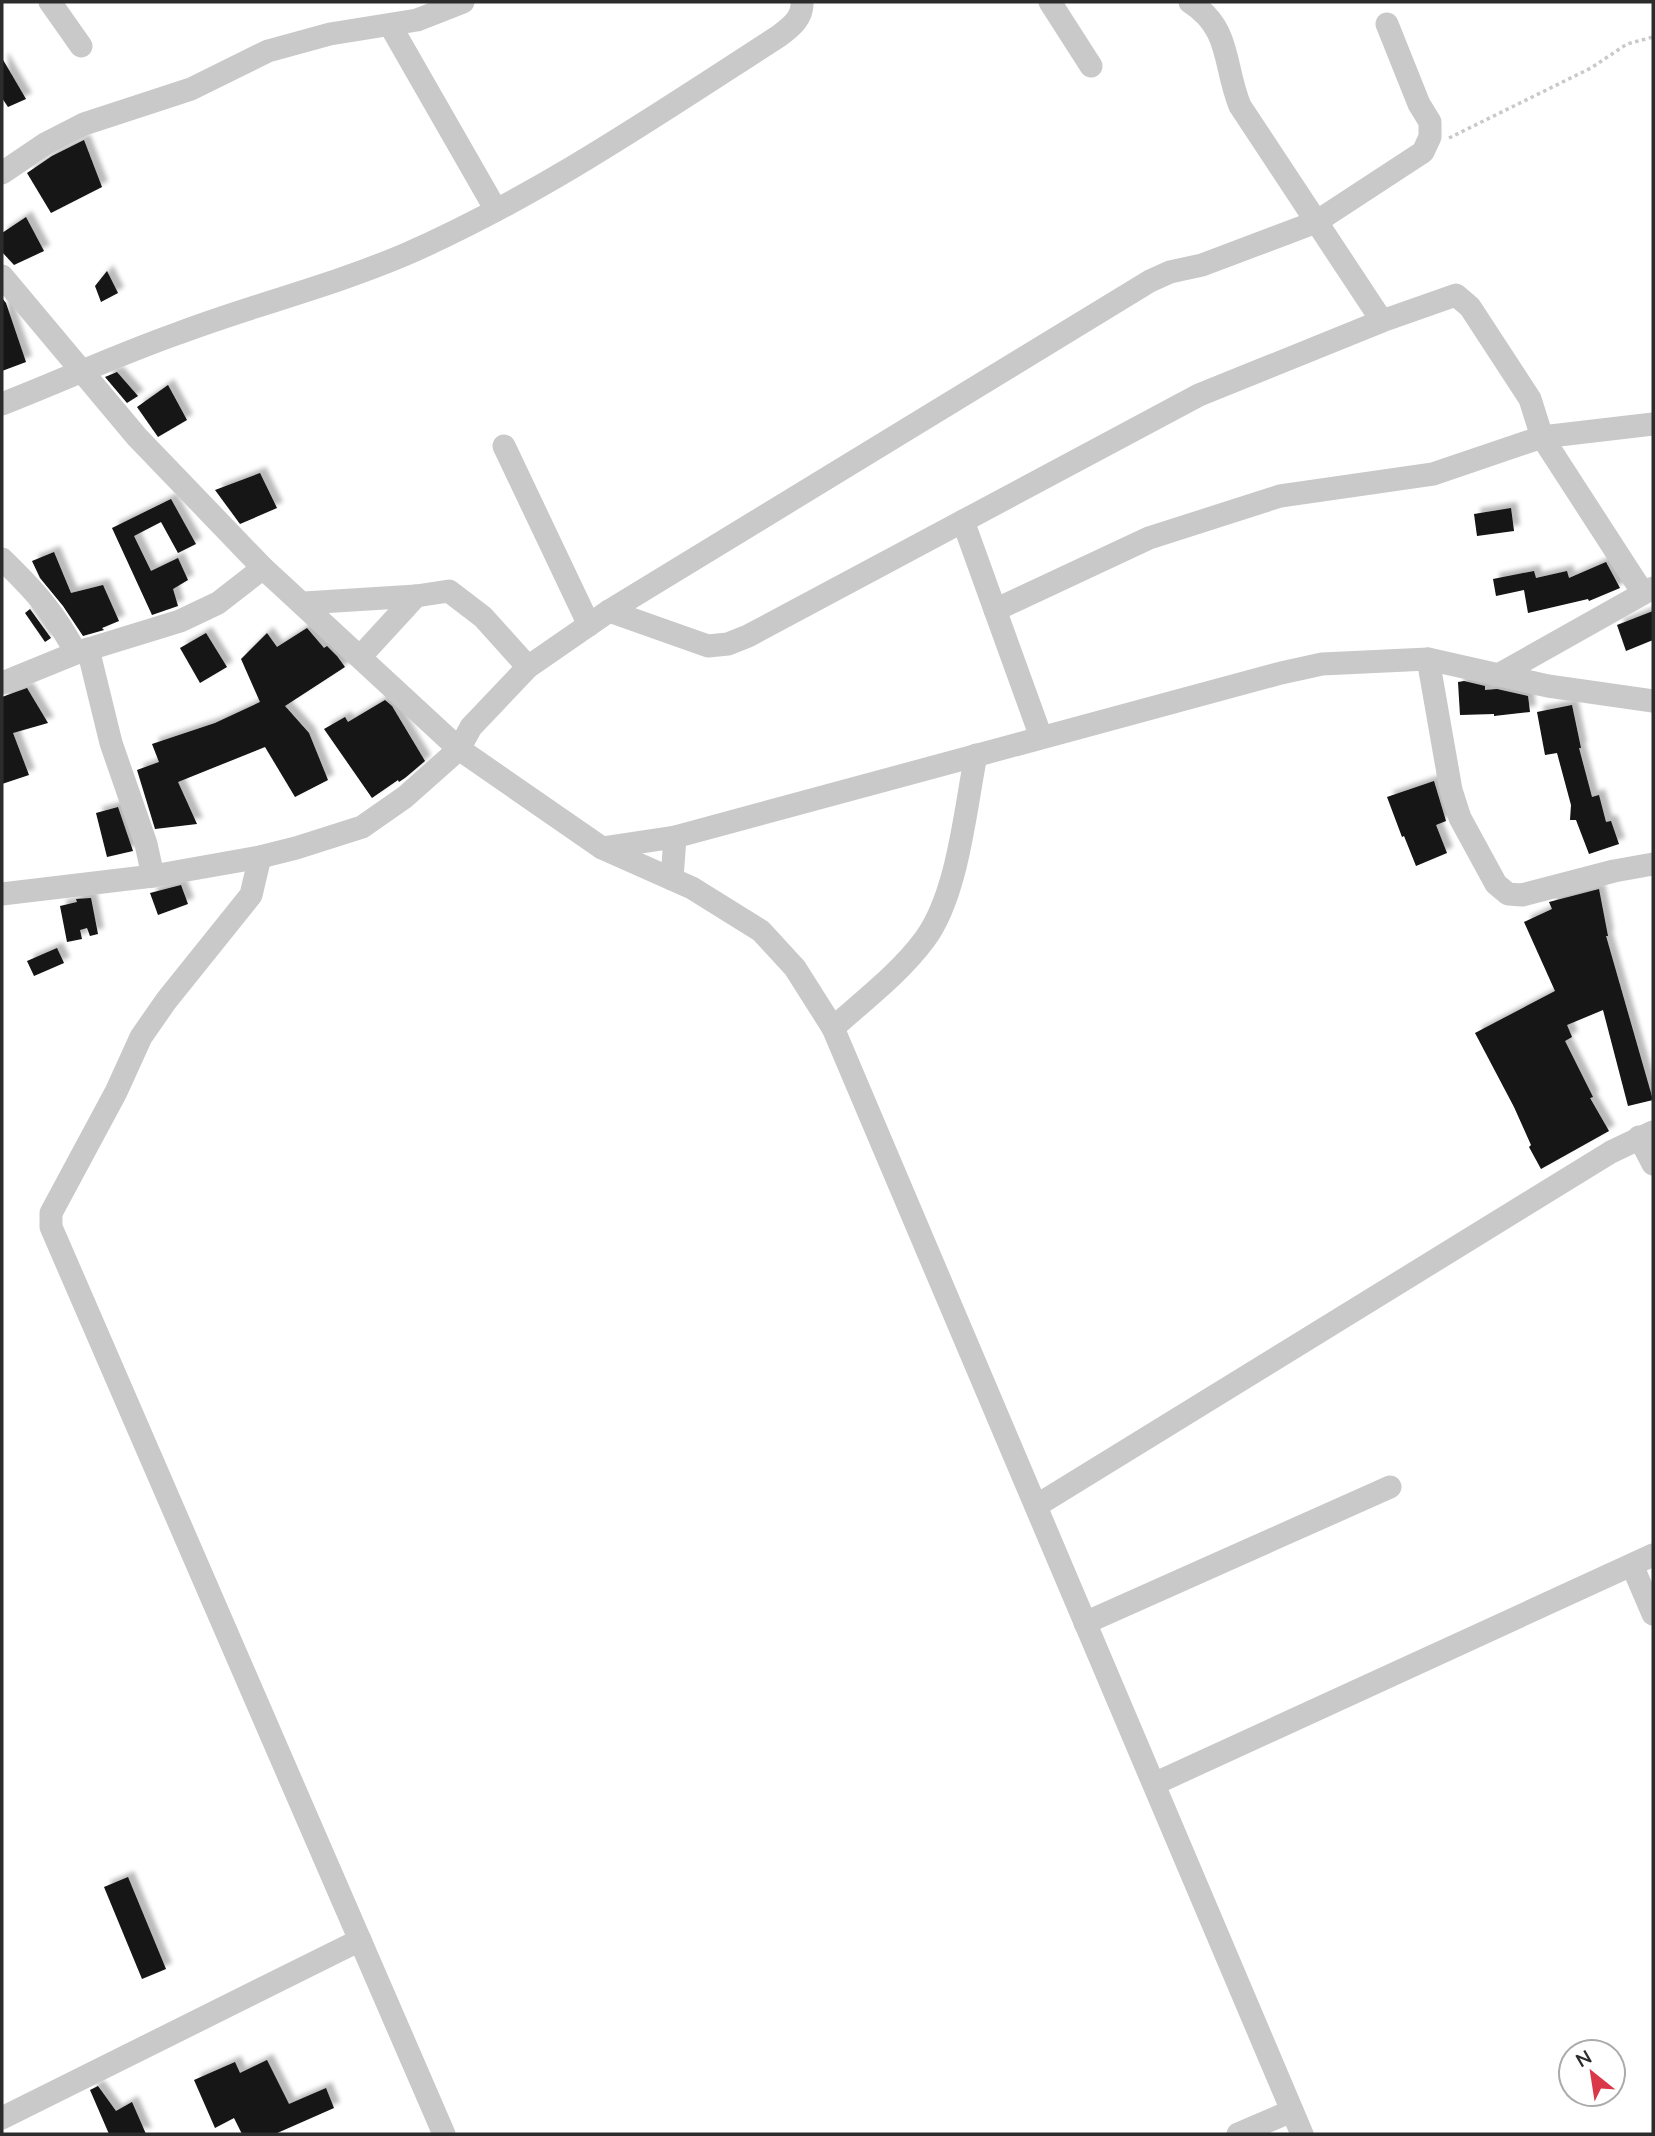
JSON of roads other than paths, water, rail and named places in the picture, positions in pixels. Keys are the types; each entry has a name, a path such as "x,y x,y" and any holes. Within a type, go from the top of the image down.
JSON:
{"street":[{"path":"50,2 81,46"},
{"path":"2,173 45,144 84,124 191,89 268,51 330,34 416,20 463,2"},
{"path":"1050,2 1091,66"},
{"path":"1190,2 1208,15 1217,26 1225,46 1232,87 1240,106 1382,321"},
{"path":"2,404 178,333 404,255 496,210 604,149 779,36 792,26 808,5"},
{"path":"390,24 496,210"},
{"path":"2,894 153,876 260,857 362,827 405,797 460,749 471,727 528,667 609,611 1150,281 1170,272 1202,265 1317,222 1423,152 1430,137 1430,122 1419,103 1387,24"},
{"path":"2,276 137,437 263,568 460,749 602,848 692,888 761,931 795,968 833,1028 1302,2134"},
{"path":"609,611 708,646 728,644 748,636 1199,395 1382,321 1456,295 1470,307 1530,400 1542,437 1648,591 1500,674"},
{"path":"995,610 1149,538 1280,496 1433,474 1542,437 1653,424"},
{"path":"504,446 589,625"},
{"path":"963,521 1041,737"},
{"path":"2,559 37,594 82,651 146,844 153,876"},
{"path":"2,683 82,651 180,621 218,603 263,568"},
{"path":"304,603 416,597 449,591 483,617 528,667"},
{"path":"360,657 416,597"},
{"path":"1428,659 1454,799 1460,818 1496,884 1508,894 1522,895 1614,871 1653,864"},
{"path":"602,848 675,837 1280,673 1322,664 1428,659 1548,686 1653,701"},
{"path":"833,1028 907,960 926,937 942,909 952,878 976,755"},
{"path":"672,879 675,837"},
{"path":"260,857 251,895 166,1001 141,1037 116,1092 51,1213 51,1227 444,2134"},
{"path":"1036,1506 1611,1152 1646,1134 1653,1164"},
{"path":"1085,1623 1390,1487"},
{"path":"1154,1784 1653,1555"},
{"path":"1632,1565 1653,1615"},
{"path":"2,2118 360,1940"},
{"path":"1238,2134 1292,2111"}]}
